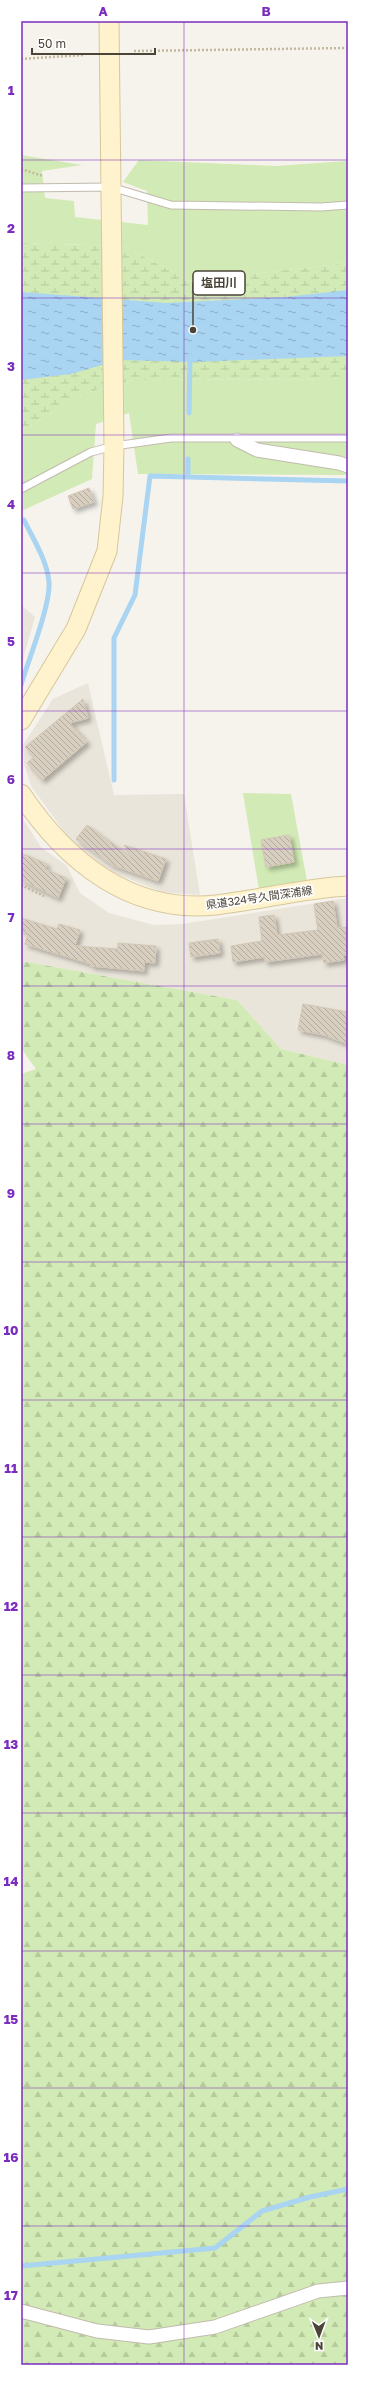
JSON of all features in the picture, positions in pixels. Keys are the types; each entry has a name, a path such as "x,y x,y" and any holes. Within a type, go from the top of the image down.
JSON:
{"street":[{"path":"21,720 76,629 107,551 113,496 114,446 109,21"},
{"path":"238,440 257,450 339,463 348,466"},
{"name":"県道324号久間深浦線","path":"21,794 38,820 68,853 100,878 138,897 175,906 215,905 348,886"},
{"path":"21,2311 97,2331 149,2336 215,2327 318,2291 348,2288"}],"lane":[{"path":"21,188 111,187 171,205 321,207 348,205"},
{"path":"21,489 90,452 114,446 171,438 238,440 348,438"}],"path":[{"path":"134,51 348,48"},
{"path":"21,59 83,55"},
{"path":"21,885 44,896"}],"shaded area":[{"path":"21,605 35,617 21,666"},
{"path":"88,683 114,795 184,794 200,895 162,892 111,872 71,841 31,786 24,764 23,745 53,699"},
{"path":"21,816 41,847 67,866 80,893 109,913 154,925 182,924 348,898 348,1065 281,1049 237,1000 21,961"}],"green space":[{"path":"21,155 82,165 42,171 45,198 74,201 75,217 148,225 147,191 123,182 139,160 275,166 348,161 348,263 189,281 124,246 21,243"},
{"path":"21,243 124,246 189,281 348,263 348,317 21,326"},
{"path":"348,340 348,379 133,380 86,393 21,432 21,347"},
{"path":"348,379 348,475 138,474 129,413 96,424 92,479 21,511 21,432 86,393 133,380"},
{"path":"243,793 291,794 307,881 259,890"},
{"path":"21,961 237,1000 281,1049 348,1065 348,2365 21,2365 21,1074 36,1069 21,1048"}],"water":[{"path":"348,290 348,356 194,362 119,360 71,374 21,380 21,292 166,303 286,297"}],"building":[{"path":"89,488 94,502 73,509 68,496"},
{"path":"83,699 88,718 70,723 87,742 42,780 27,763 34,757 25,747"},
{"path":"87,825 131,857 124,845 166,859 158,881 112,865 76,839"},
{"path":"289,835 294,862 266,867 261,840"},
{"path":"21,853 47,864 45,869 66,878 58,898 21,880"},
{"path":"333,901 337,928 348,927 348,955 343,955 344,960 324,963 322,954 265,962 264,957 233,962 231,946 262,941 259,917 274,915 277,935 318,930 314,904"},
{"path":"21,918 57,929 59,924 80,930 75,946 118,949 118,943 156,946 155,963 144,962 144,971 91,966 91,964 25,944 28,933 21,930"},
{"path":"218,939 220,953 191,957 189,943"},
{"path":"303,1004 348,1012 348,1044 324,1035 298,1030"}],"waterway":[{"path":"189,413 190,356"},
{"path":"188,459 188,477"},
{"path":"114,780 114,638 135,595 150,476 348,481"},
{"path":"21,685 43,618 49,592 46,566 24,520"},
{"path":"21,2266 215,2248 262,2211 310,2197 348,2189"}],"place":[{"name":"塩田川","path":"193,330"}]}
